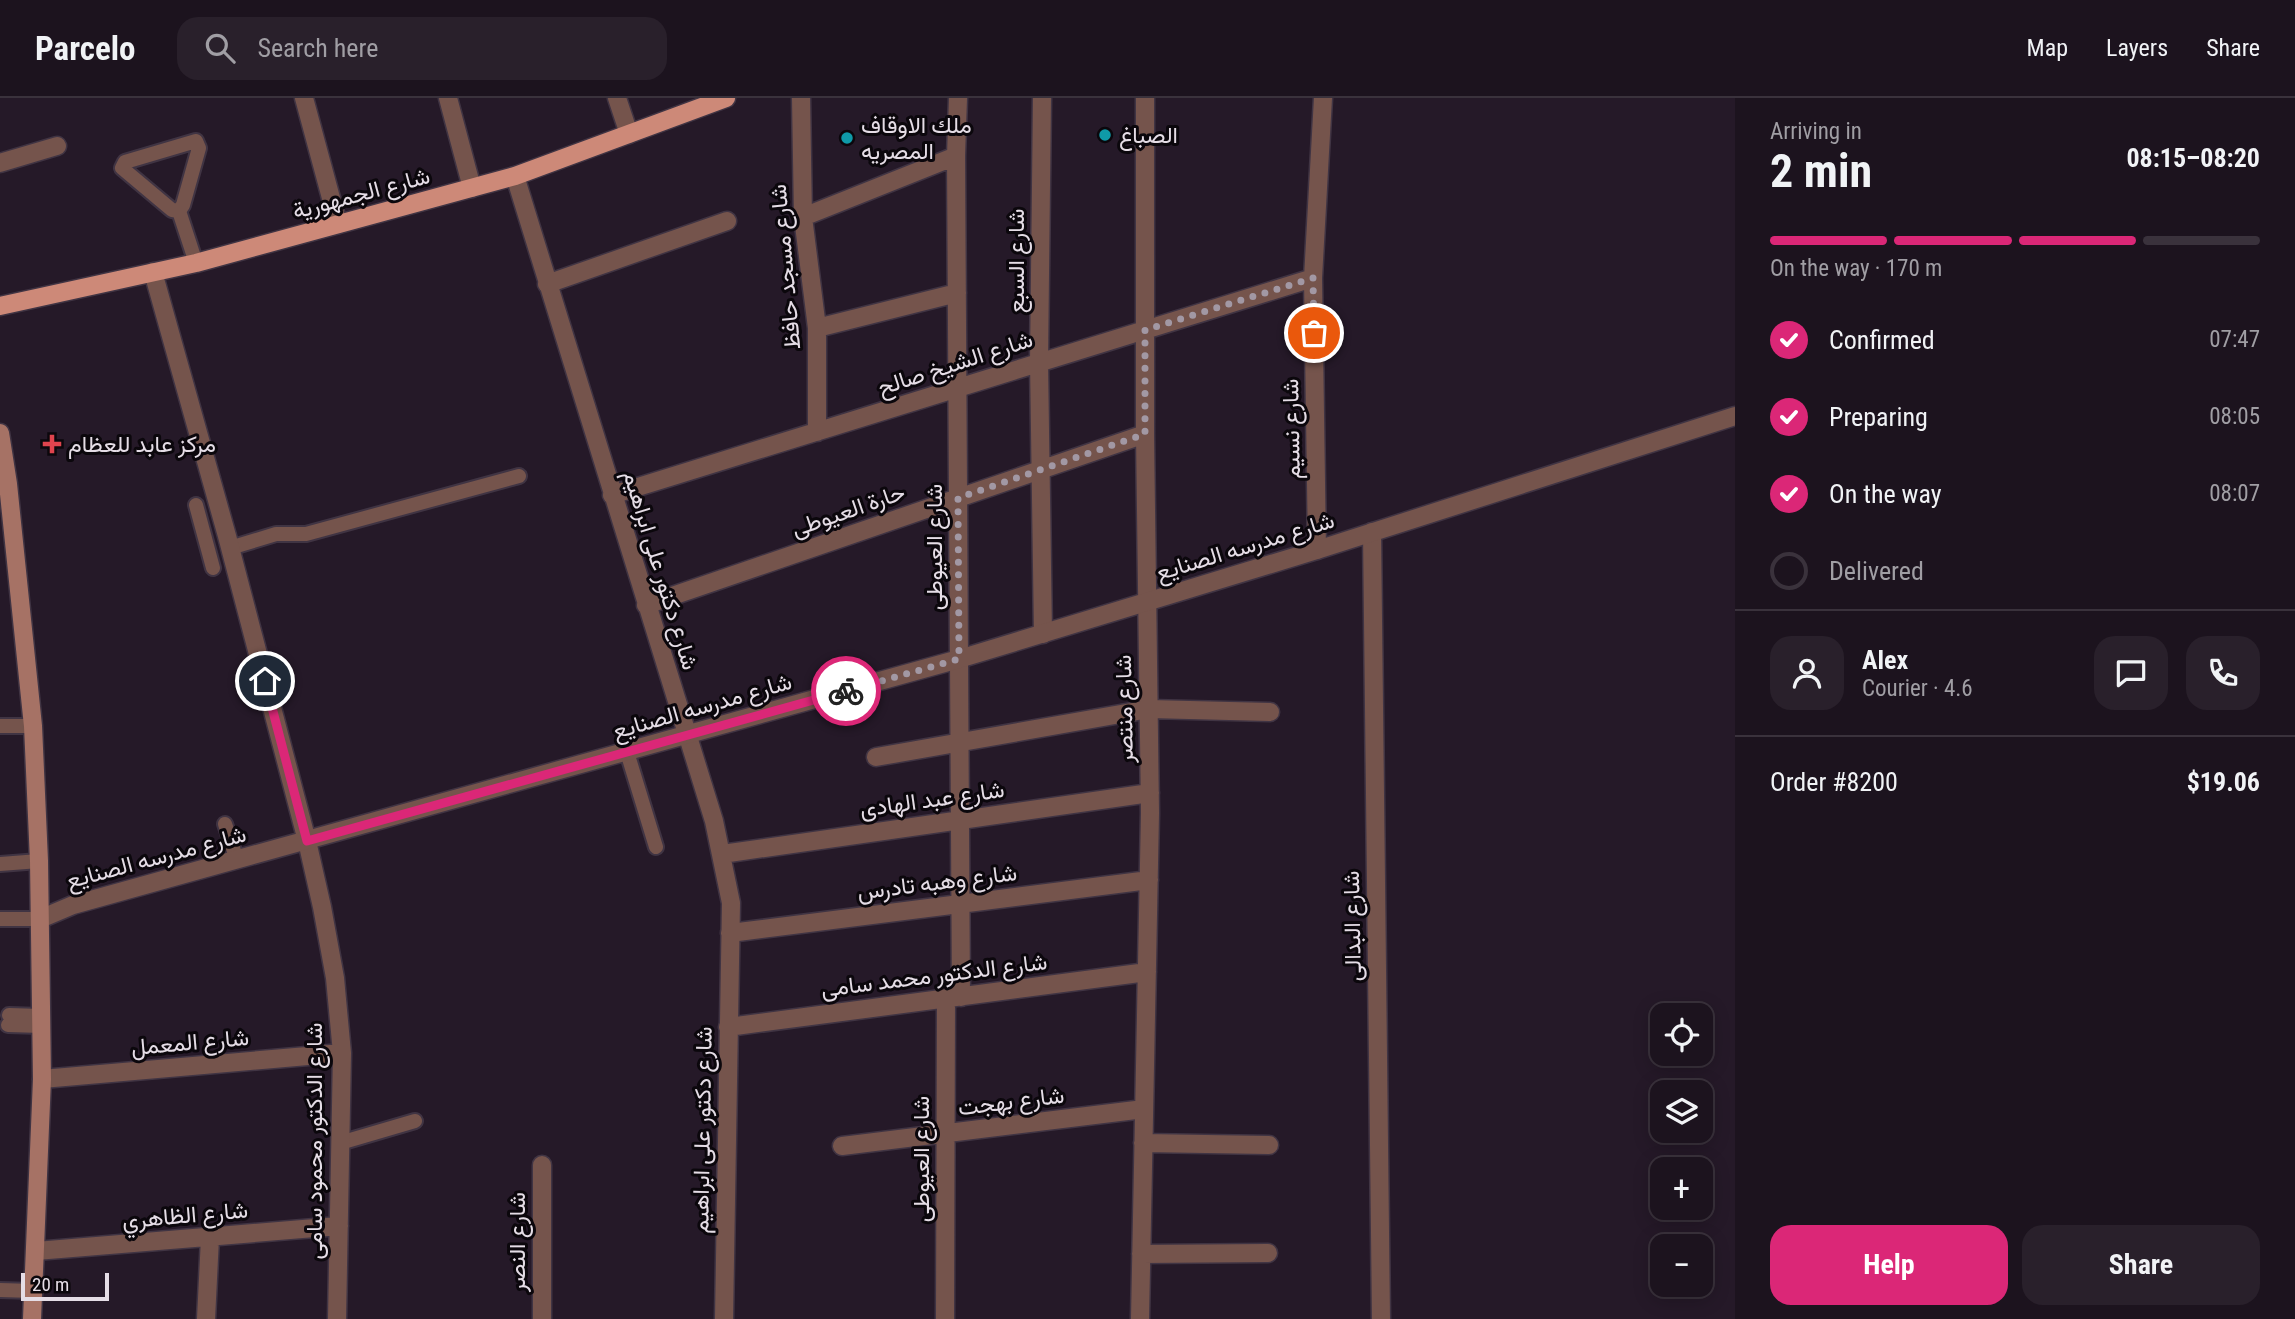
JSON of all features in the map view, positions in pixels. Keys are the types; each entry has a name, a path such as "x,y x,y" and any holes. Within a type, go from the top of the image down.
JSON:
{"main road":[{"name":"شارع الجمهورية","path":"0,306 196,263 516,176 726,98"},
{"path":"0,433 8,484 33,726 39,861 42,1079 32,1319"}],"street":[{"path":"304,98 338,224"},
{"path":"448,98 472,188"},
{"path":"617,98 629,134"},
{"name":"شارع مسجد حافظ","path":"801,98 803,217 817,328 817,432"},
{"name":"شارع العيوطى","path":"945,1319 946,1133 961,904 956,156 958,98"},
{"name":"شارع السبع","path":"1042,98 1042,634"},
{"name":"شارع منتصر","path":"1140,1319 1150,793 1145,434 1145,98"},
{"name":"شارع نسيم","path":"1317,550 1313,278 1323,98"},
{"path":"0,163 57,146"},
{"path":"803,217 956,156"},
{"name":"شارع دكتور على ابراهيم","path":"516,176 722,853 731,902 724,1319"},
{"path":"547,284 727,221"},
{"name":"شارع الدكتور محمود سامى","path":"153,272 307,841 335,978 342,1053 337,1319"},
{"name":"شارع الشيخ صالح","path":"612,495 1313,278"},
{"path":"817,328 957,293"},
{"name":"شارع مدرسه الصنايع","path":"40,919 73,905 959,659 1372,533 1735,416"},
{"name":"حارة العيوطى","path":"646,605 1145,434"},
{"name":"شارع البدالى","path":"1372,533 1381,1319"},
{"path":"876,757 1149,709 1270,712"},
{"name":"شارع عبد الهادى","path":"722,853 1150,793"},
{"name":"شارع وهبه تادرس","path":"730,933 1149,880"},
{"name":"شارع الدكتور محمد سامى","path":"728,1027 1147,972"},
{"name":"شارع المعمل","path":"42,1079 342,1053"},
{"name":"شارع بهجت","path":"842,1146 1144,1109"},
{"path":"1143,1143 1269,1145"},
{"name":"شارع النصر","path":"542,1165 542,1319"},
{"name":"شارع الظاهري","path":"36,1251 339,1226"},
{"path":"206,1319 210,1238"},
{"path":"1141,1255 1268,1253"}],"lane":[{"path":"196,141 199,148 184,205 179,211 172,210 122,168 122,164 196,141"},
{"path":"179,211 196,263"},
{"path":"206,542 228,542 276,534 306,534 519,476"},
{"path":"196,505 213,568"},
{"path":"0,726 33,726"},
{"path":"627,752 656,847"},
{"path":"225,824 237,860"},
{"path":"0,864 39,861"},
{"path":"0,919 40,919"},
{"path":"8,1020 41,1021"},
{"path":"340,1143 415,1121"},
{"path":"0,1290 33,1291"}],"way so far":[{"path":"846,691 959,659 958,498 1145,434 1145,330 1313,278 1314,333"}],"place":[{"name":"الصباغ","path":"1105,135"},
{"name":"ملك الاوقاف المصريه","path":"847,138"},
{"name":"مركز عابد للعظام","path":"52,444"}],"route":[{"path":"265,681 307,841 846,691"}]}
